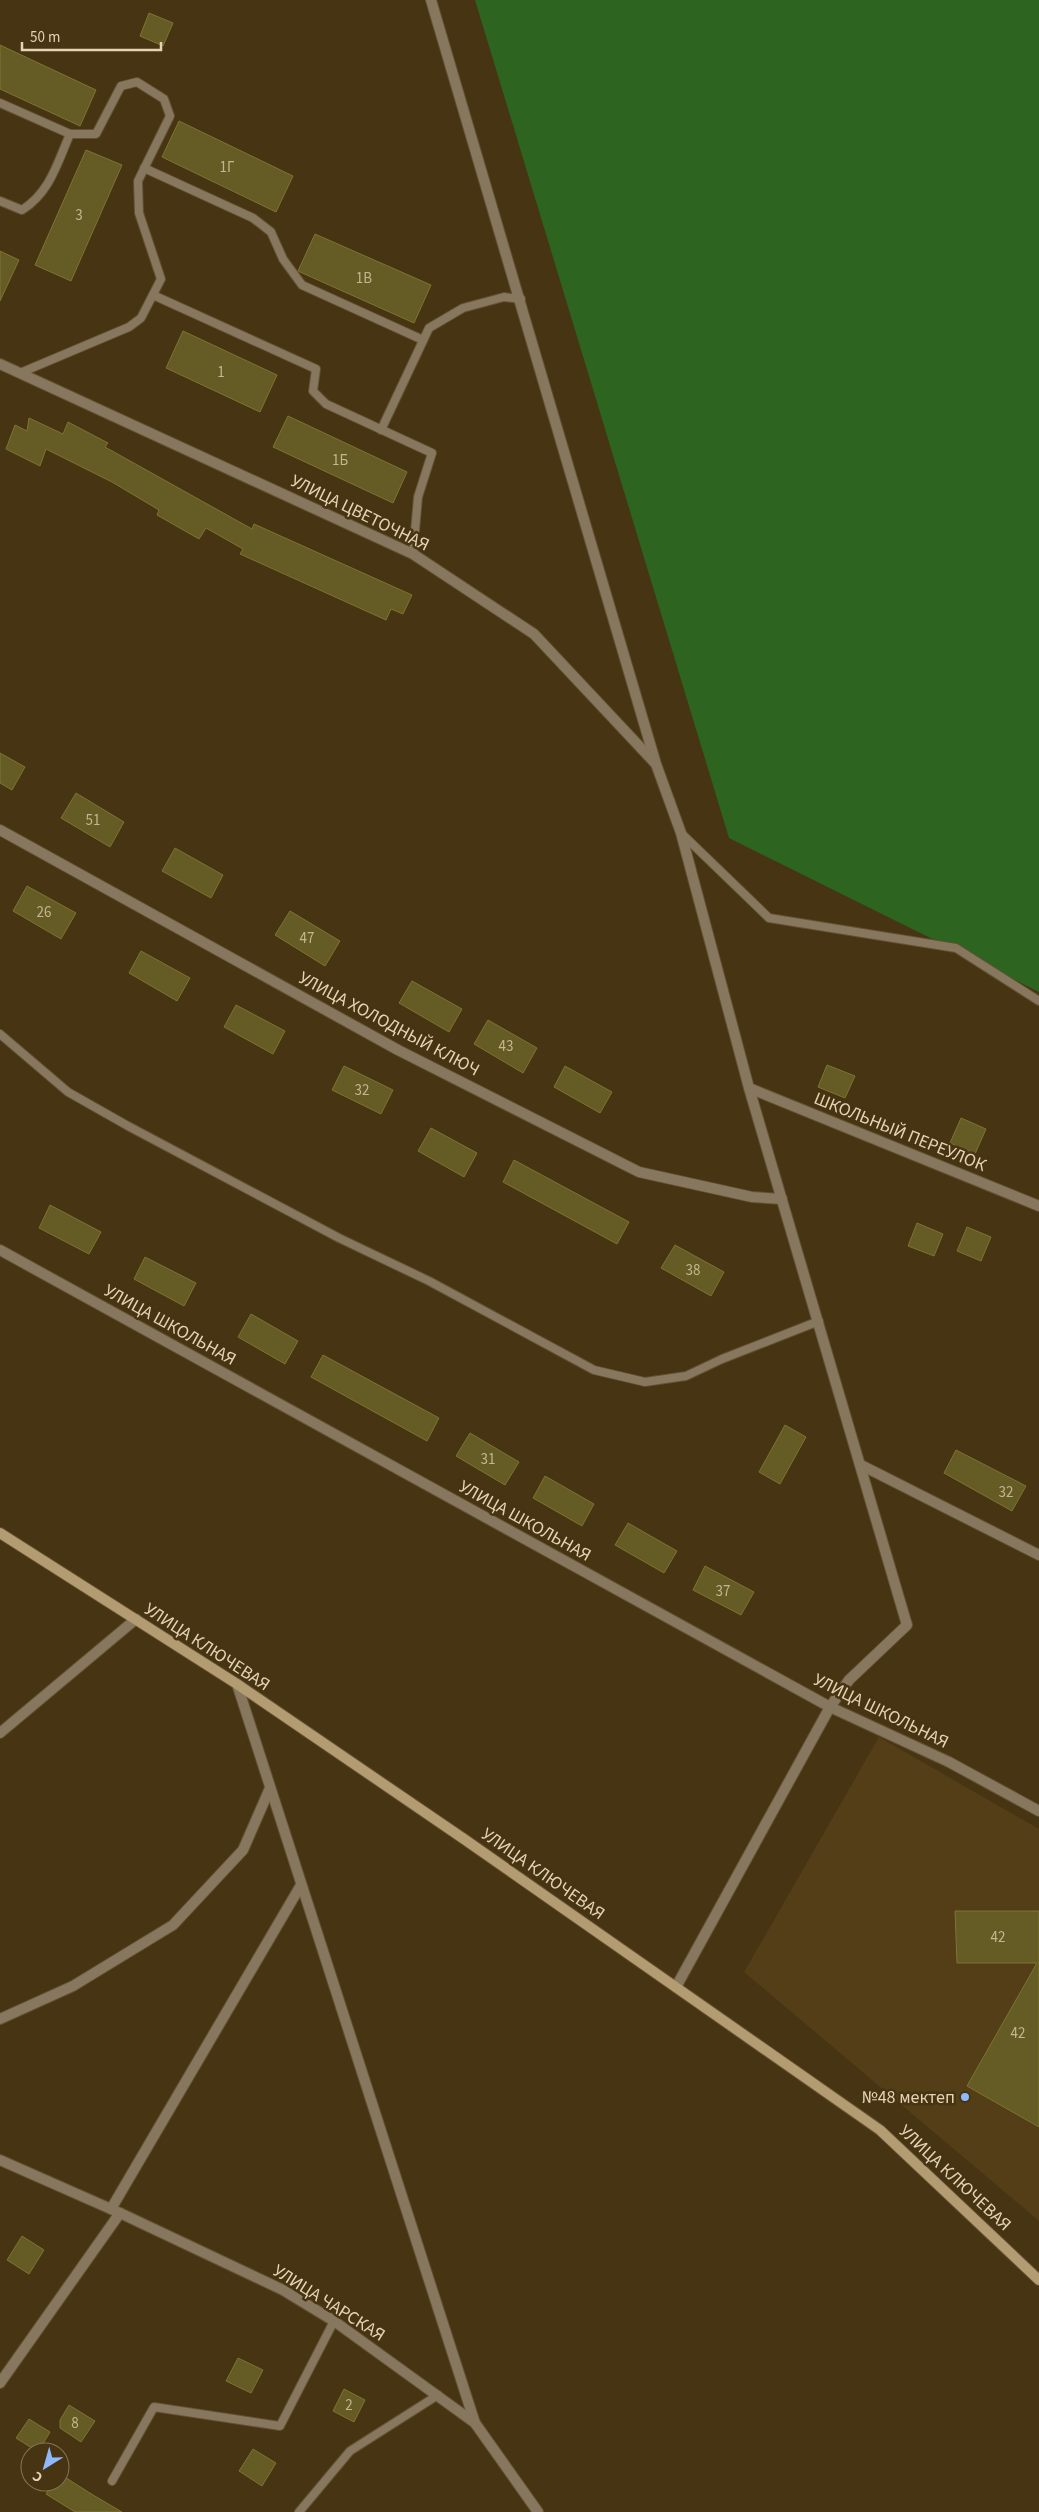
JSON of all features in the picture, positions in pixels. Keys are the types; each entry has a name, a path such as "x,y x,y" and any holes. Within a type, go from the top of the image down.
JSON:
{"street":[{"path":"431,0 521,299 656,764 681,833 749,1088 907,1625 849,1680 830,1707 676,1987"},
{"name":"УЛИЦА ЦВЕТОЧНАЯ","path":"0,364 413,554 534,634 656,764"},
{"name":"УЛИЦА ХОЛОДНЫЙ КЛЮЧ","path":"0,830 398,1050 639,1172 752,1197 782,1199"},
{"name":"ШКОЛЬНЫЙ ПЕРЕУЛОК","path":"749,1088 1039,1206"},
{"name":"УЛИЦА ШКОЛЬНАЯ","path":"0,1250 830,1707 949,1762 1039,1811"},
{"path":"861,1465 1039,1555"},
{"name":"УЛИЦА КЛЮЧЕВАЯ","path":"0,1533 237,1684 880,2130 1039,2280"},
{"path":"0,1733 136,1619"},
{"path":"237,1684 474,2422"},
{"path":"0,2019 73,1986 173,1925 243,1850 270,1788"},
{"path":"0,2383 116,2211 301,1885"},
{"name":"УЛИЦА ЧАРСКАЯ","path":"0,2160 116,2211 283,2290 334,2321 474,2422 538,2512"}],"lane":[{"path":"0,103 70,134 96,134 120,86 137,82 164,99 170,116 138,181 139,213 161,280 141,318 129,327 20,373"},
{"path":"0,201 22,210 38,200 49,183 70,134"},
{"path":"144,168 253,218 271,232 283,259 302,286 424,340"},
{"path":"152,295 316,369 313,391 326,404 432,453 418,497 413,554"},
{"path":"381,430 429,328 463,308 504,297 521,299"},
{"path":"681,833 769,918 956,948 1039,1001"},
{"path":"0,1034 77,1097 330,1233 429,1281 594,1370 646,1382 686,1376 722,1359 819,1321"},
{"path":"112,2481 154,2407 280,2426 334,2321"},
{"path":"299,2512 350,2451 438,2395"}],"shaded area":[{"name":"№48 мектеп","path":"879,1737 1039,1829 1039,2221 744,1972"}],"green space":[{"path":"475,0 1039,0 1039,992 729,838"}],"building":[{"path":"149,13 173,23 163,46 140,36"},
{"path":"0,45 96,90 80,126 0,89"},
{"path":"179,121 293,176 276,212 162,157"},
{"path":"86,150 122,165 71,281 35,265"},
{"path":"315,234 431,285 414,323 298,271"},
{"path":"0,251 19,260 0,301"},
{"path":"183,331 277,375 260,412 166,368"},
{"path":"288,416 407,472 393,503 273,447"},
{"path":"29,418 63,434 68,422 108,443 105,447 252,529 254,524 412,595 403,614 391,609 386,620 240,554 243,549 206,528 199,539 157,515 159,510 112,482 46,449 40,466 6,449 15,425 27,431"},
{"path":"0,753 25,767 12,790 0,783"},
{"path":"76,793 124,822 110,847 61,818"},
{"path":"175,848 223,875 211,898 162,871"},
{"path":"27,886 76,913 61,939 13,911"},
{"path":"290,911 340,941 325,966 275,935"},
{"path":"141,951 190,978 177,1001 129,973"},
{"path":"412,981 462,1009 449,1032 399,1003"},
{"path":"236,1005 285,1031 273,1054 224,1027"},
{"path":"488,1020 537,1048 523,1073 474,1044"},
{"path":"827,1065 855,1076 845,1098 818,1087"},
{"path":"344,1066 393,1090 381,1114 332,1090"},
{"path":"565,1066 612,1092 600,1113 554,1087"},
{"path":"961,1118 986,1129 975,1154 950,1143"},
{"path":"431,1128 477,1153 464,1177 418,1151"},
{"path":"514,1160 629,1222 617,1244 503,1182"},
{"path":"50,1205 101,1232 89,1254 39,1228"},
{"path":"917,1223 943,1234 934,1256 908,1246"},
{"path":"967,1227 991,1237 981,1261 957,1251"},
{"path":"675,1245 724,1272 711,1296 661,1268"},
{"path":"145,1257 196,1283 184,1306 134,1279"},
{"path":"251,1314 298,1341 285,1364 238,1337"},
{"path":"323,1355 439,1418 427,1441 311,1377"},
{"path":"785,1425 806,1437 780,1484 759,1472"},
{"path":"470,1433 519,1462 505,1485 456,1456"},
{"path":"956,1450 1026,1486 1012,1511 944,1473"},
{"path":"545,1476 594,1504 582,1526 533,1498"},
{"path":"628,1523 677,1551 664,1573 615,1545"},
{"path":"705,1566 754,1592 741,1615 693,1590"},
{"path":"955,1911 1039,1911 1039,2127 967,2086 1037,1963 957,1963"},
{"path":"22,2236 44,2250 29,2274 7,2260"},
{"path":"238,2358 263,2370 251,2393 226,2381"},
{"path":"344,2389 365,2400 354,2422 333,2411"},
{"path":"69,2405 95,2421 81,2442 60,2428 60,2420"},
{"path":"29,2419 50,2432 44,2442 22,2442 16,2438"},
{"path":"253,2449 276,2463 262,2486 239,2471"},
{"path":"70,2480 122,2512 75,2512 46,2494 47,2492 70,2492"}],"place":[{"name":"№48 мектеп","path":"965,2097"}]}
